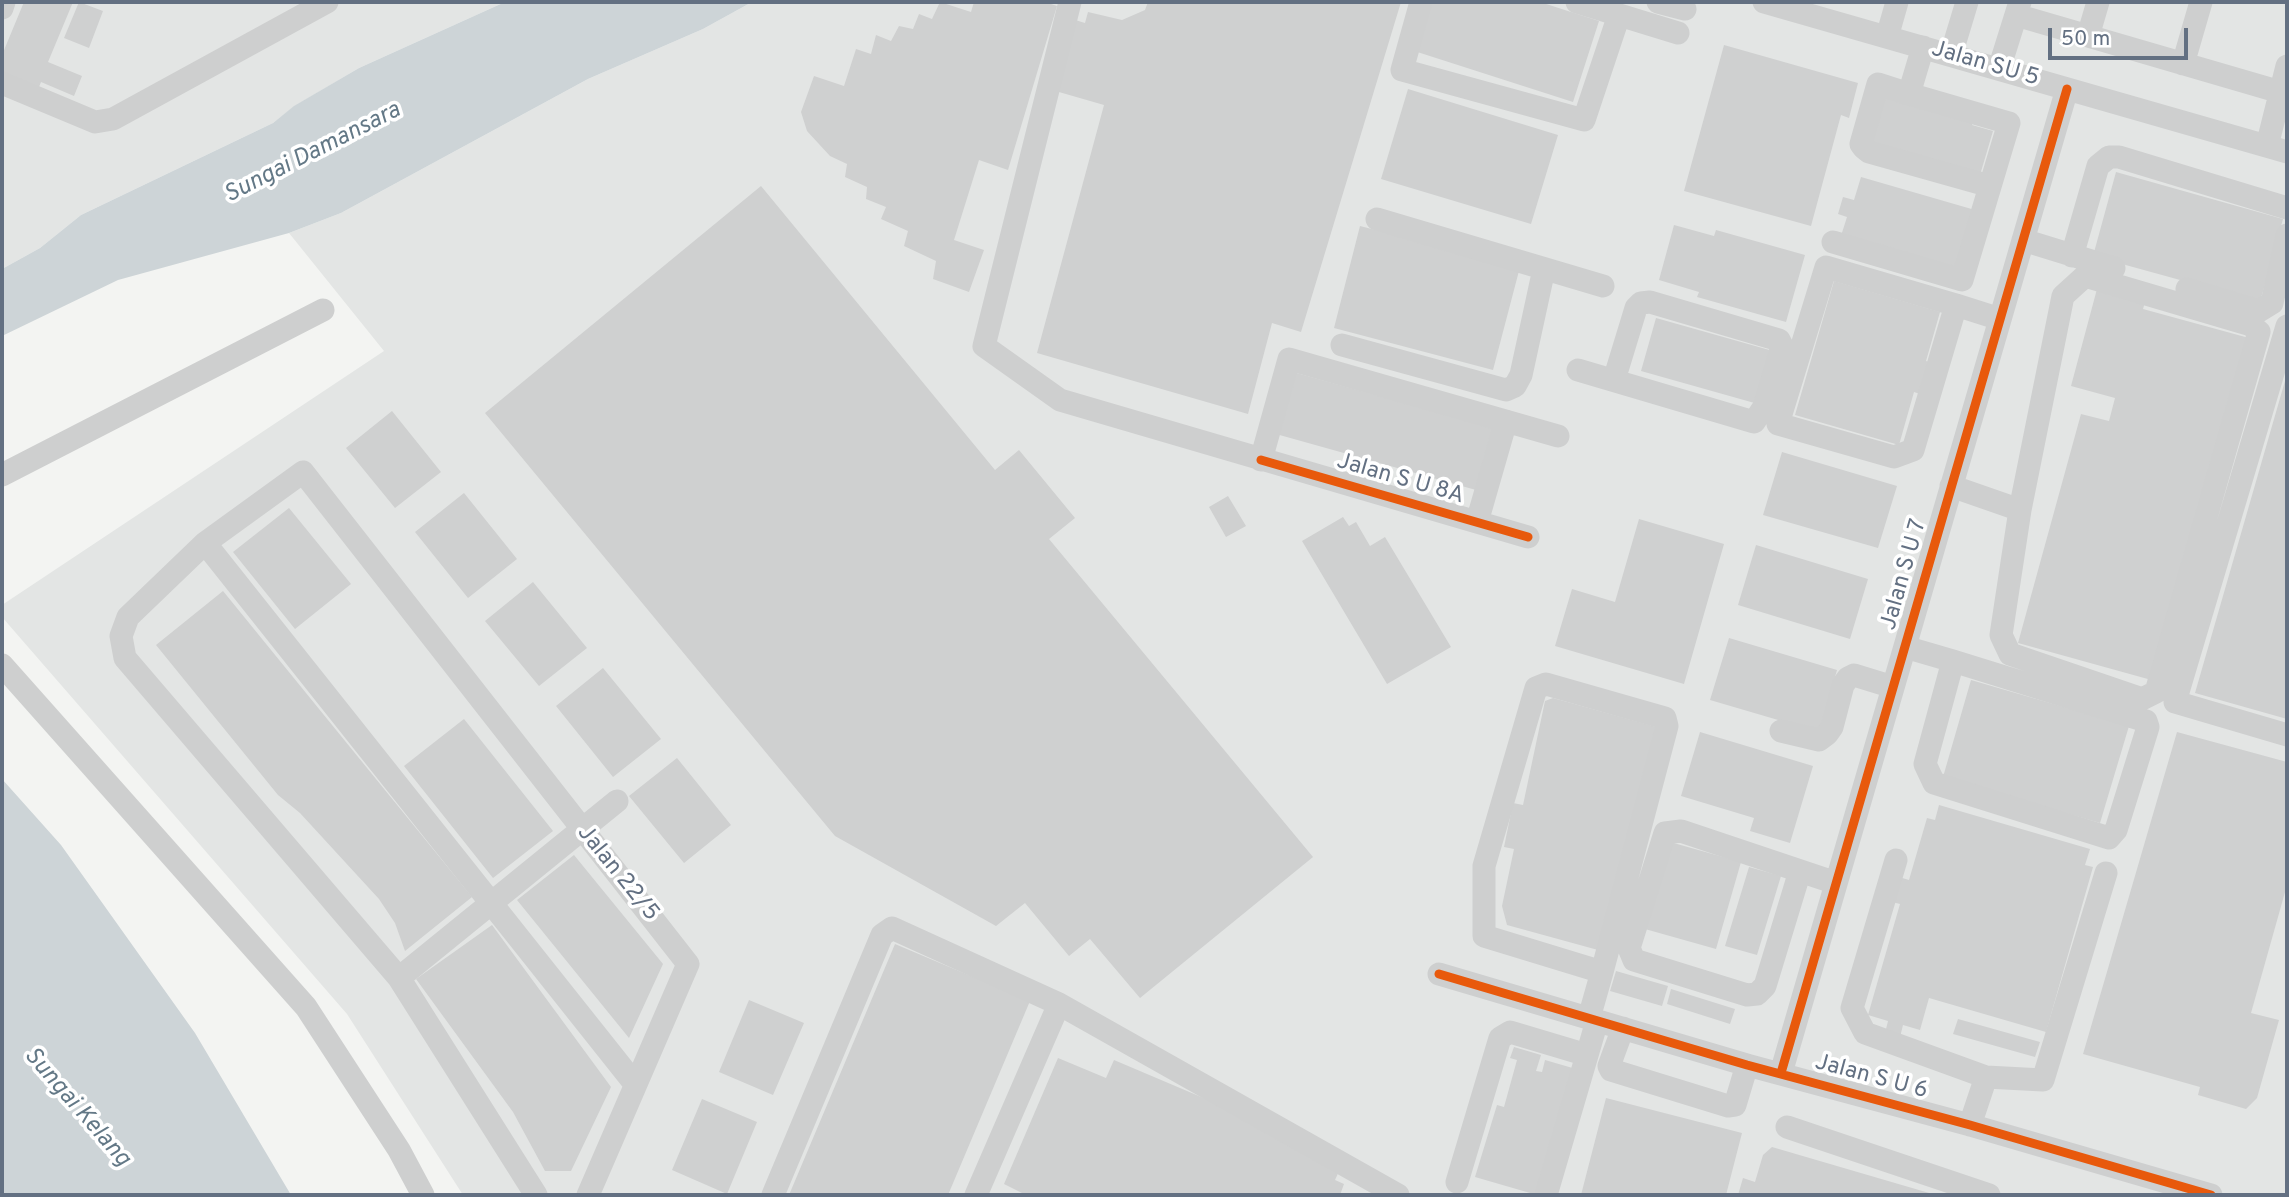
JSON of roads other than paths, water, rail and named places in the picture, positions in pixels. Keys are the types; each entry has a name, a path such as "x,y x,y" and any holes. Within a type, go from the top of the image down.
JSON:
{"street":[{"path":"2,8 4,2"},
{"path":"2,83 95,122 113,119 327,2"},
{"name":"Jalan S U 8A","path":"1070,2 984,346 1060,400 1528,537"},
{"path":"1421,2 1402,70 1584,120 1619,15"},
{"path":"1577,2 1678,33"},
{"path":"1658,2 1685,9"},
{"name":"Jalan SU 5","path":"1765,2 2277,149"},
{"path":"1887,37 1897,2"},
{"path":"1951,55 1967,2"},
{"path":"2088,36 2098,2"},
{"path":"2183,64 2201,2"},
{"path":"1999,69 2018,9 2088,36 2283,93"},
{"path":"1909,94 1923,47"},
{"path":"2277,149 2287,66"},
{"path":"1832,242 1962,280 1990,186 2008,123 1878,84 1861,144 1864,148 1869,152 1990,186"},
{"name":"Jalan S U 7","path":"1781,1073 2067,89"},
{"path":"2072,256 2098,166 2109,157 2119,157 2287,208"},
{"path":"1377,219 1603,286"},
{"path":"2023,240 2259,311 2272,303 2287,235"},
{"path":"1956,305 1913,450 1895,457 1778,424 1826,267 1956,305 2000,319"},
{"path":"1342,345 1506,390 1515,386 1521,375 1544,269"},
{"path":"2085,276 2251,325 2259,332 2156,692 2142,699 2010,654 2001,635 2020,510 2063,296 2085,276"},
{"path":"1578,370 1754,422 1764,407 1783,346 1779,340 1650,302 1641,303 1636,308 1614,380"},
{"path":"2,475 323,310"},
{"path":"2287,326 2175,702 2287,735"},
{"path":"1261,460 1289,359 1558,436"},
{"path":"1477,522 1506,421"},
{"name":"Jalan 22/5","path":"205,543 303,472 688,964 589,1195"},
{"path":"1951,486 2020,510"},
{"path":"536,1195 399,978 125,658 121,636 128,617 205,543 635,1084"},
{"path":"1905,647 2146,721 2148,727 2116,830 2109,838 1934,783 1925,764 1953,662"},
{"path":"2,665 306,1007 399,1150 423,1195"},
{"path":"1781,731 1819,740 1827,734 1832,727 1848,678 1854,675 1893,687"},
{"path":"1546,1195 1587,1055 1602,972 1667,726 1665,718 1546,684 1536,688 1484,866 1484,936 1602,972"},
{"path":"399,978 617,801"},
{"path":"1801,871 1765,986 1757,994 1747,996 1634,960 1629,948 1665,833 1681,831 1801,871 1836,883"},
{"path":"1896,860 1852,1008 1865,1033 1986,1077 2043,1080 2106,873"},
{"path":"773,1195 882,935 892,928 1059,1004 1398,1195"},
{"name":"Jalan S U 6","path":"1439,974 1747,1065 1970,1125 2211,1195"},
{"path":"976,1195 1059,1004"},
{"path":"1623,1028 1609,1066 1611,1070 1728,1107 1735,1105 1747,1065"},
{"path":"1457,1182 1500,1038 1510,1032 1587,1055"},
{"path":"1970,1125 1986,1077"},
{"path":"1787,1127 1989,1195"}],"water":[{"name":"Sungai Damansara","path":"505,2 752,2 703,29 588,79 341,213 289,233 118,280 2,336 2,269 40,248 81,215 273,123 294,106 359,68"},
{"name":"Sungai Kelang","path":"2,779 61,845 195,1033 291,1195 2,1195"}]}
